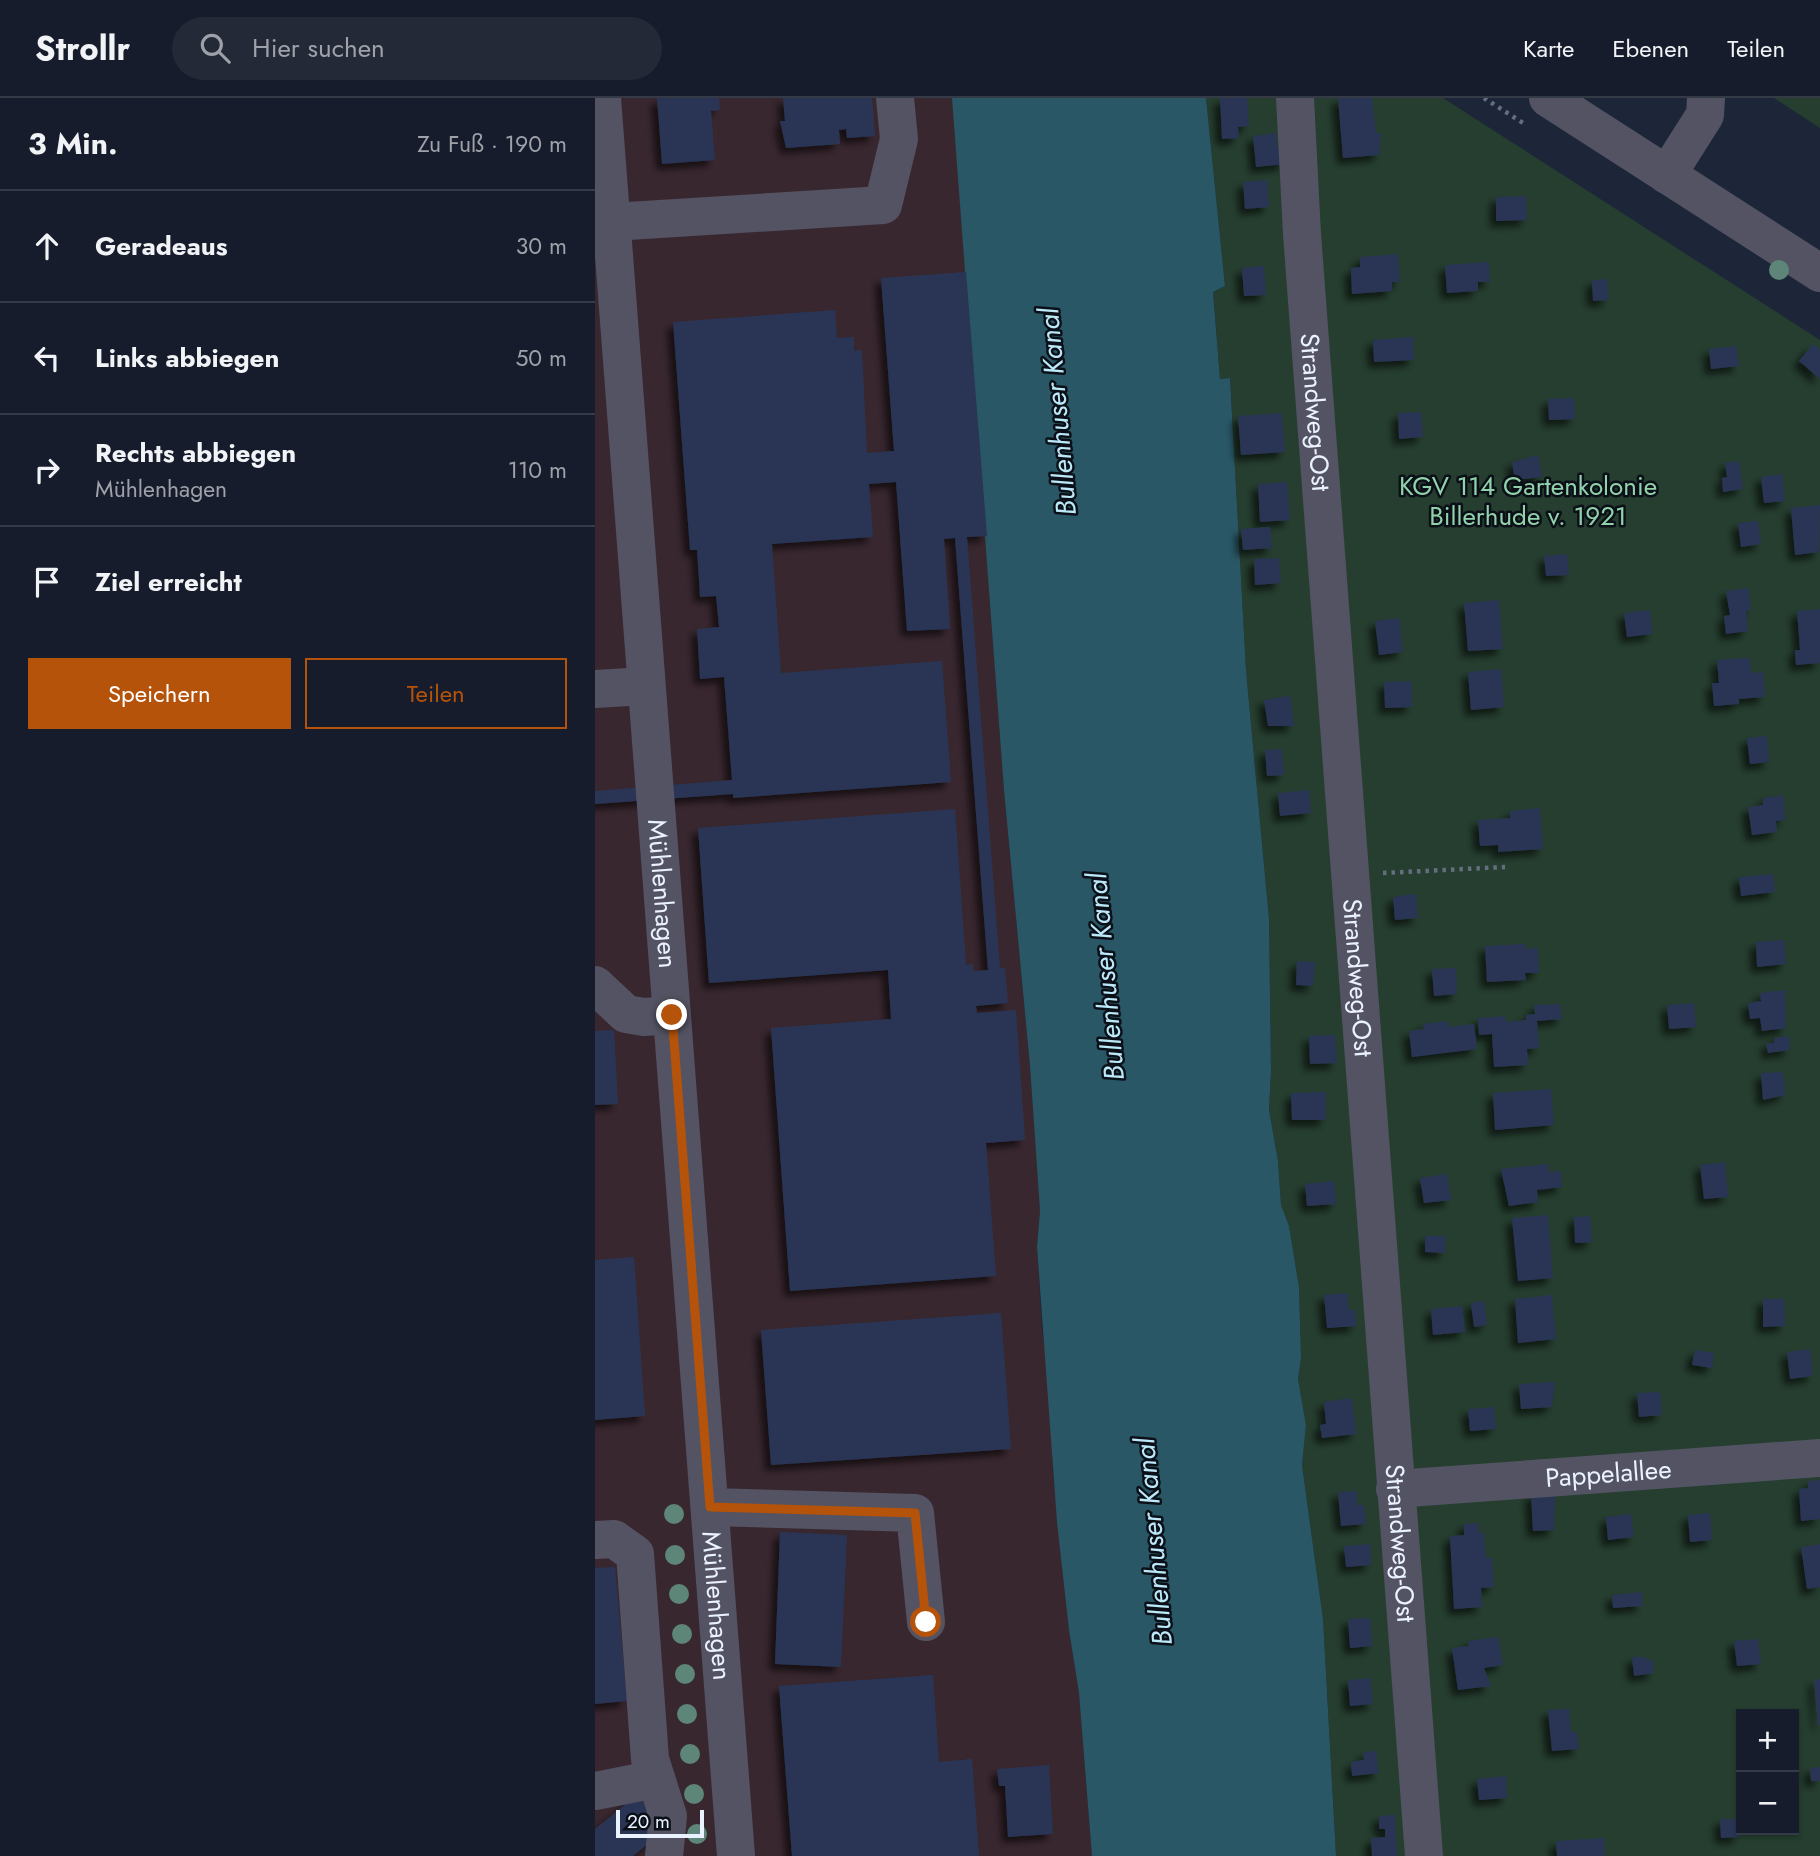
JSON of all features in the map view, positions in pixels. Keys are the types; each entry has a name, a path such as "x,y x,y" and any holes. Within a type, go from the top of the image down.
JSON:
{"street":[{"name":"Mühlenhagen","path":"602,98 736,1856"},
{"path":"612,222 883,205 899,139 895,98"},
{"name":"Strandweg-Ost","path":"1295,98 1302,234 1424,1856"},
{"path":"1667,175 1706,116 1706,98"},
{"path":"1566,103 1667,175 1820,273"},
{"path":"595,689 646,686"},
{"path":"595,985 626,1014 643,1017 672,1015"},
{"name":"Pappelallee","path":"1395,1489 1820,1458"},
{"path":"710,1507 915,1513 926,1622"},
{"path":"595,1540 614,1539 635,1553 650,1759 668,1816 664,1856"},
{"path":"595,1791 656,1779"}],"path":[{"path":"1350,874 1505,867"}],"shaded area":[{"path":"595,98 953,98 1004,790 1030,1066 1040,1211 1037,1247 1042,1330 1049,1376 1053,1472 1069,1630 1079,1693 1092,1856 595,1856"}],"green space":[{"name":"KGV 114 Gartenkolonie Billerhude v. 1921","path":"1206,98 1443,98 1820,340 1820,1856 1336,1856 1323,1619 1302,1465 1306,1425 1298,1379 1301,1358 1299,1287 1289,1226 1281,1205 1278,1161 1269,1110 1269,919 1246,670 1230,378 1220,379 1213,292 1225,286"},
{"path":"1774,98 1820,98 1820,128"}],"water":[{"name":"Bullenhuser Kanal","path":"952,98 1206,98 1225,286 1213,292 1220,379 1230,378 1246,670 1269,919 1269,1110 1278,1161 1281,1205 1289,1226 1299,1287 1301,1358 1298,1379 1306,1425 1302,1465 1323,1619 1336,1856 1092,1856 1079,1693 1057,1522 1037,1247 1040,1211 1030,1066 1004,790"}],"building":[{"path":"657,98 719,98 720,110 711,111 715,160 662,164"},
{"path":"783,98 872,98 875,136 847,138 846,129 839,130 840,144 786,148 780,121 785,121"},
{"path":"1220,98 1247,98 1249,126 1238,127 1239,138 1222,139"},
{"path":"1338,98 1372,98 1376,133 1381,133 1379,155 1343,158"},
{"path":"1276,133 1278,150 1284,149 1285,164 1256,167 1253,136"},
{"path":"1267,180 1269,207 1245,209 1243,182"},
{"path":"1526,196 1527,220 1496,221 1496,197"},
{"path":"1398,254 1400,282 1392,282 1392,291 1352,294 1351,268 1360,267 1360,257"},
{"path":"1489,262 1490,282 1478,282 1478,291 1447,293 1445,265"},
{"path":"1264,266 1266,295 1244,296 1242,268"},
{"path":"966,272 987,536 967,537 1000,968 1005,968 1008,1003 976,1006 977,1013 1016,1010 1025,1140 986,1143 996,1276 790,1291 771,1028 891,1019 888,970 709,983 698,828 955,809 966,965 973,964 973,971 988,970 955,538 944,539 950,629 907,631 896,482 869,484 873,537 772,544 781,673 942,661 951,782 733,798 733,794 595,804 595,791 732,780 724,677 700,679 697,629 719,627 716,596 700,597 697,550 690,550 673,322 835,310 837,338 854,337 854,351 862,350 867,453 894,451 881,278"},
{"path":"1607,279 1608,300 1593,301 1592,280"},
{"path":"1413,337 1414,360 1374,362 1373,340"},
{"path":"1813,344 1820,350 1820,379 1799,361"},
{"path":"1736,346 1739,366 1711,369 1709,349"},
{"path":"1574,398 1575,419 1549,420 1548,399"},
{"path":"1421,412 1423,437 1399,439 1398,413"},
{"path":"1282,413 1285,452 1241,455 1238,416"},
{"path":"1538,455 1542,477 1515,480 1512,462"},
{"path":"1739,461 1743,489 1723,492 1722,478 1727,477 1725,463"},
{"path":"1782,474 1785,501 1764,503 1761,477"},
{"path":"1287,482 1290,520 1260,522 1258,484"},
{"path":"1820,505 1819,552 1795,555 1791,508"},
{"path":"1758,521 1761,544 1741,547 1738,523"},
{"path":"1270,527 1272,548 1243,550 1241,529"},
{"path":"1567,554 1569,575 1546,576 1544,556"},
{"path":"1279,558 1281,583 1255,585 1254,559"},
{"path":"1748,588 1751,610 1746,611 1748,631 1726,634 1724,616 1730,615 1726,591"},
{"path":"1499,600 1503,649 1468,651 1464,603"},
{"path":"1820,609 1820,663 1796,665 1795,650 1800,650 1797,611"},
{"path":"1650,610 1652,634 1627,637 1624,613"},
{"path":"1399,618 1403,652 1379,655 1375,621"},
{"path":"1750,658 1751,673 1763,672 1765,697 1739,699 1739,704 1714,706 1712,683 1719,683 1717,660"},
{"path":"1501,669 1504,707 1471,710 1468,672"},
{"path":"1411,681 1412,707 1385,708 1384,682"},
{"path":"1290,696 1294,726 1268,726 1264,700"},
{"path":"1767,736 1769,762 1750,764 1747,738"},
{"path":"1282,749 1284,775 1267,776 1265,750"},
{"path":"1309,790 1311,813 1280,816 1278,793"},
{"path":"1783,795 1785,820 1776,821 1777,832 1752,835 1748,807 1763,805 1763,798"},
{"path":"1540,808 1543,849 1498,852 1498,845 1480,846 1478,820 1510,818 1510,811"},
{"path":"1773,874 1775,892 1741,896 1739,877"},
{"path":"1416,894 1418,918 1395,920 1393,897"},
{"path":"1784,940 1786,964 1757,967 1756,942"},
{"path":"1525,944 1525,949 1538,948 1539,973 1525,973 1526,980 1487,982 1485,946"},
{"path":"1297,961 1315,962 1313,986 1296,985"},
{"path":"1456,968 1457,994 1434,996 1432,969"},
{"path":"1785,990 1786,1028 1762,1031 1760,1018 1750,1019 1748,1003 1761,1001 1760,993"},
{"path":"1694,1003 1696,1027 1669,1029 1667,1005"},
{"path":"1560,1004 1562,1019 1537,1021 1539,1048 1527,1049 1528,1065 1494,1067 1492,1034 1479,1035 1478,1018 1505,1016 1506,1022 1526,1020 1526,1015 1535,1014 1534,1005"},
{"path":"1448,1021 1448,1027 1474,1024 1477,1049 1412,1057 1409,1031 1424,1029 1423,1024"},
{"path":"614,1030 618,1104 595,1105 595,1031"},
{"path":"1335,1035 1337,1063 1310,1064 1309,1036"},
{"path":"1789,1036 1790,1050 1768,1053 1766,1043 1774,1043 1774,1038"},
{"path":"1783,1072 1785,1095 1763,1100 1761,1073"},
{"path":"1551,1089 1554,1125 1495,1130 1493,1093"},
{"path":"1326,1092 1326,1120 1292,1120 1291,1093"},
{"path":"1725,1162 1728,1197 1704,1199 1700,1165"},
{"path":"1548,1164 1549,1172 1561,1171 1562,1187 1537,1190 1538,1202 1509,1206 1501,1169"},
{"path":"1447,1174 1451,1200 1424,1203 1420,1178"},
{"path":"1334,1181 1336,1204 1307,1206 1305,1184"},
{"path":"1548,1215 1553,1278 1518,1281 1512,1218"},
{"path":"1590,1216 1592,1242 1575,1243 1574,1217"},
{"path":"1425,1236 1446,1236 1445,1253 1425,1252"},
{"path":"634,1257 645,1416 595,1420 595,1260"},
{"path":"1347,1293 1349,1310 1355,1310 1356,1326 1327,1328 1324,1295"},
{"path":"1552,1295 1556,1339 1518,1343 1515,1299"},
{"path":"1763,1299 1784,1299 1785,1326 1763,1327"},
{"path":"1484,1301 1487,1325 1474,1327 1471,1303"},
{"path":"1462,1306 1465,1332 1433,1335 1431,1309"},
{"path":"1001,1313 1011,1449 771,1465 761,1330"},
{"path":"1810,1349 1813,1376 1790,1379 1787,1352"},
{"path":"1695,1350 1714,1353 1712,1368 1692,1365"},
{"path":"1555,1382 1552,1407 1521,1409 1519,1384"},
{"path":"1660,1392 1662,1415 1639,1417 1637,1393"},
{"path":"1352,1398 1356,1434 1322,1438 1320,1425 1326,1424 1324,1402"},
{"path":"1494,1407 1496,1429 1470,1431 1468,1409"},
{"path":"1820,1480 1820,1519 1801,1521 1799,1489 1808,1488 1808,1481"},
{"path":"1357,1491 1357,1505 1364,1505 1366,1524 1341,1526 1338,1492"},
{"path":"1555,1492 1554,1530 1533,1531 1531,1494"},
{"path":"1710,1513 1712,1540 1690,1542 1688,1515"},
{"path":"1631,1514 1634,1537 1608,1540 1606,1517"},
{"path":"1478,1523 1479,1533 1484,1533 1486,1558 1492,1558 1494,1587 1481,1588 1482,1607 1454,1609 1450,1536 1464,1535 1464,1524"},
{"path":"780,1532 847,1535 841,1667 775,1664"},
{"path":"1370,1544 1371,1565 1346,1567 1344,1546"},
{"path":"1820,1544 1820,1587 1807,1589 1801,1547"},
{"path":"615,1567 627,1701 595,1704 595,1568"},
{"path":"1642,1592 1642,1606 1613,1608 1612,1595"},
{"path":"1370,1618 1372,1646 1350,1648 1348,1619"},
{"path":"1498,1637 1503,1665 1484,1668 1491,1686 1458,1690 1452,1648 1469,1646 1468,1641"},
{"path":"1758,1639 1761,1664 1737,1666 1734,1641"},
{"path":"1632,1657 1653,1660 1654,1673 1634,1676"},
{"path":"933,1675 939,1762 972,1759 979,1856 792,1856 779,1686"},
{"path":"1370,1678 1373,1704 1350,1706 1348,1680"},
{"path":"1820,1679 1820,1725 1818,1725 1814,1680"},
{"path":"1569,1709 1571,1732 1577,1732 1579,1749 1552,1751 1548,1710"},
{"path":"1376,1751 1379,1773 1352,1776 1351,1762 1364,1760 1363,1753"},
{"path":"1049,1765 1053,1834 1008,1837 1005,1786 999,1786 997,1769"},
{"path":"1820,1767 1820,1781 1811,1781 1810,1768"},
{"path":"1506,1776 1507,1798 1479,1800 1477,1779"},
{"path":"637,1795 665,1830 633,1856 595,1856 595,1829"},
{"path":"1395,1815 1397,1856 1372,1856 1371,1838 1385,1837 1385,1829 1379,1829 1379,1816"},
{"path":"1720,1819 1736,1819 1736,1835 1740,1837 1721,1838"},
{"path":"1604,1838 1605,1856 1557,1856 1556,1841"}],"route":[{"path":"672,1015 710,1507 915,1513 926,1622"}]}
